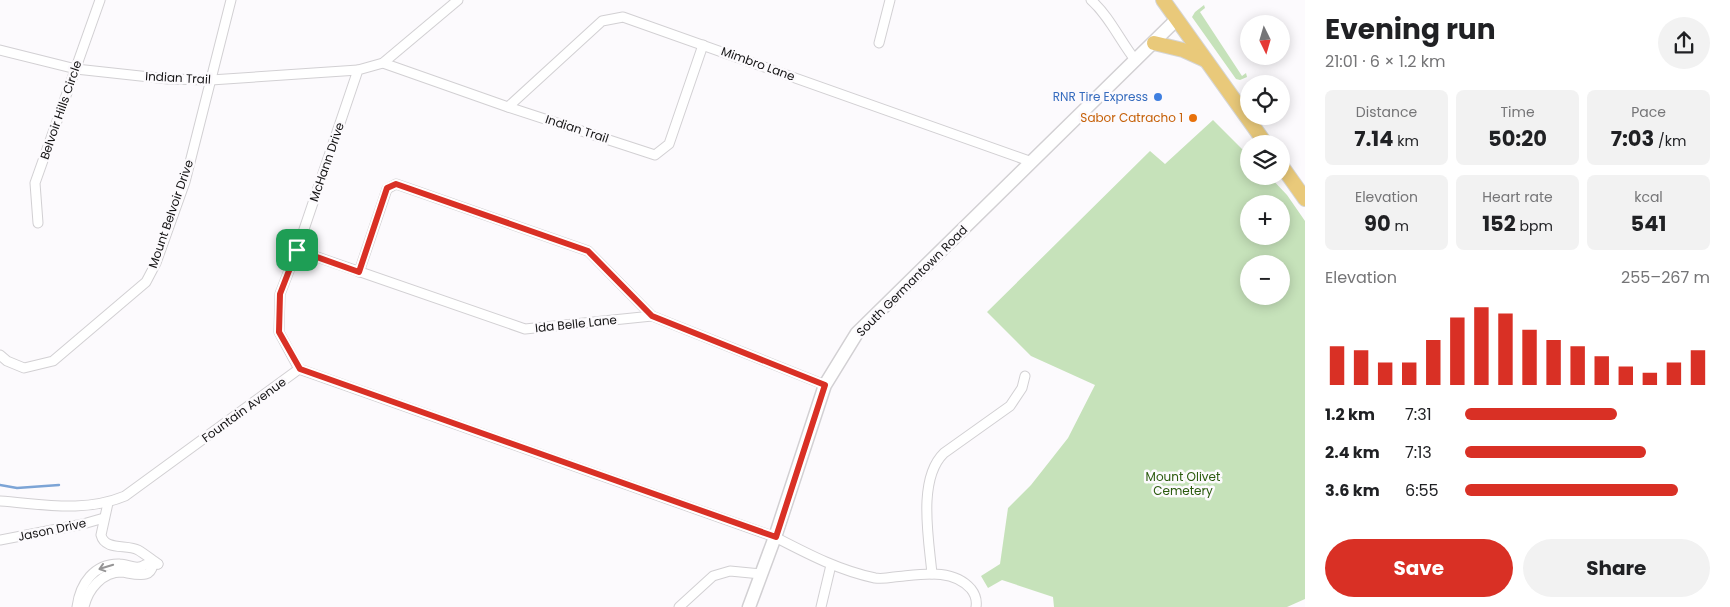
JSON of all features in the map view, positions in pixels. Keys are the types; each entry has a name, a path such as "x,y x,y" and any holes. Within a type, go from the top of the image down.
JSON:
{"main road":[{"path":"1163,0 1260,135"},
{"name":"South Germantown Road","path":"749,607 776,537 825,385 857,334 1176,20"},
{"path":"1154,43 1183,50 1206,60"},
{"path":"1290,178 1305,198"}],"street":[{"name":"Belvoir Hills Circle","path":"38,223 35,184 100,0"},
{"name":"Mount Belvoir Drive","path":"0,355 7,361 24,368 53,361 146,282 156,263 185,182 231,0"},
{"path":"358,70 383,63 458,0"},
{"path":"879,43 890,0"},
{"path":"1092,0 1108,18 1127,50 1136,61"},
{"name":"Mimbro Lane","path":"508,107 602,21 623,17 1032,162"},
{"name":"Indian Trail","path":"383,63 508,107 655,155 669,144 703,45"},
{"name":"Indian Trail","path":"0,50 76,69 168,79 211,80 358,70"},
{"name":"McHann Drive","path":"300,369 279,332 280,294 297,250 358,70"},
{"path":"359,272 387,188 396,184 588,251 652,316"},
{"name":"Ida Belle Lane","path":"297,250 525,329 652,316 825,385"},
{"path":"300,369 776,537 831,565 877,579 932,574 957,579 966,584 973,592 976,607"},
{"name":"Fountain Avenue","path":"0,501 72,507 108,503 125,496 300,369"},
{"path":"932,574 927,501 931,478 938,460 944,453 1010,406 1022,388 1025,376"},
{"path":"84,607 87,596 106,576 122,572 146,574 152,570 153,566 158,564 138,550 106,543 101,535 108,503"},
{"name":"Jason Drive","path":"0,540 83,524 104,518"},
{"path":"77,607 83,585 89,576 104,566 121,564 139,568 146,564 153,566"},
{"path":"821,607 831,565"},
{"path":"679,607 713,576 730,571 762,574"}],"green space":[{"path":"1204,5 1205,8 1200,12 1241,75 1240,80 1236,79 1192,17"},
{"name":"Mount Olivet Cemetery","path":"1213,120 1240,147 1240,185 1278,185 1287,195 1240,195 1240,245 1290,245 1290,199 1305,221 1305,599 1287,607 1054,607 1053,597 1002,580 988,588 981,576 1000,564 1008,508 1031,485 1068,438 1095,385 1031,356 987,312 1150,151 1165,164"}],"waterway":[{"path":"0,485 17,488 59,485"}],"place":[{"name":"RNR Tire Express","path":"1158,97"},
{"name":"Sabor Catracho 1","path":"1193,118"}],"route":[{"path":"396,184 588,251 652,316 825,385 776,537 300,369 279,332 280,294 297,250 359,272 387,188 396,184"}]}
